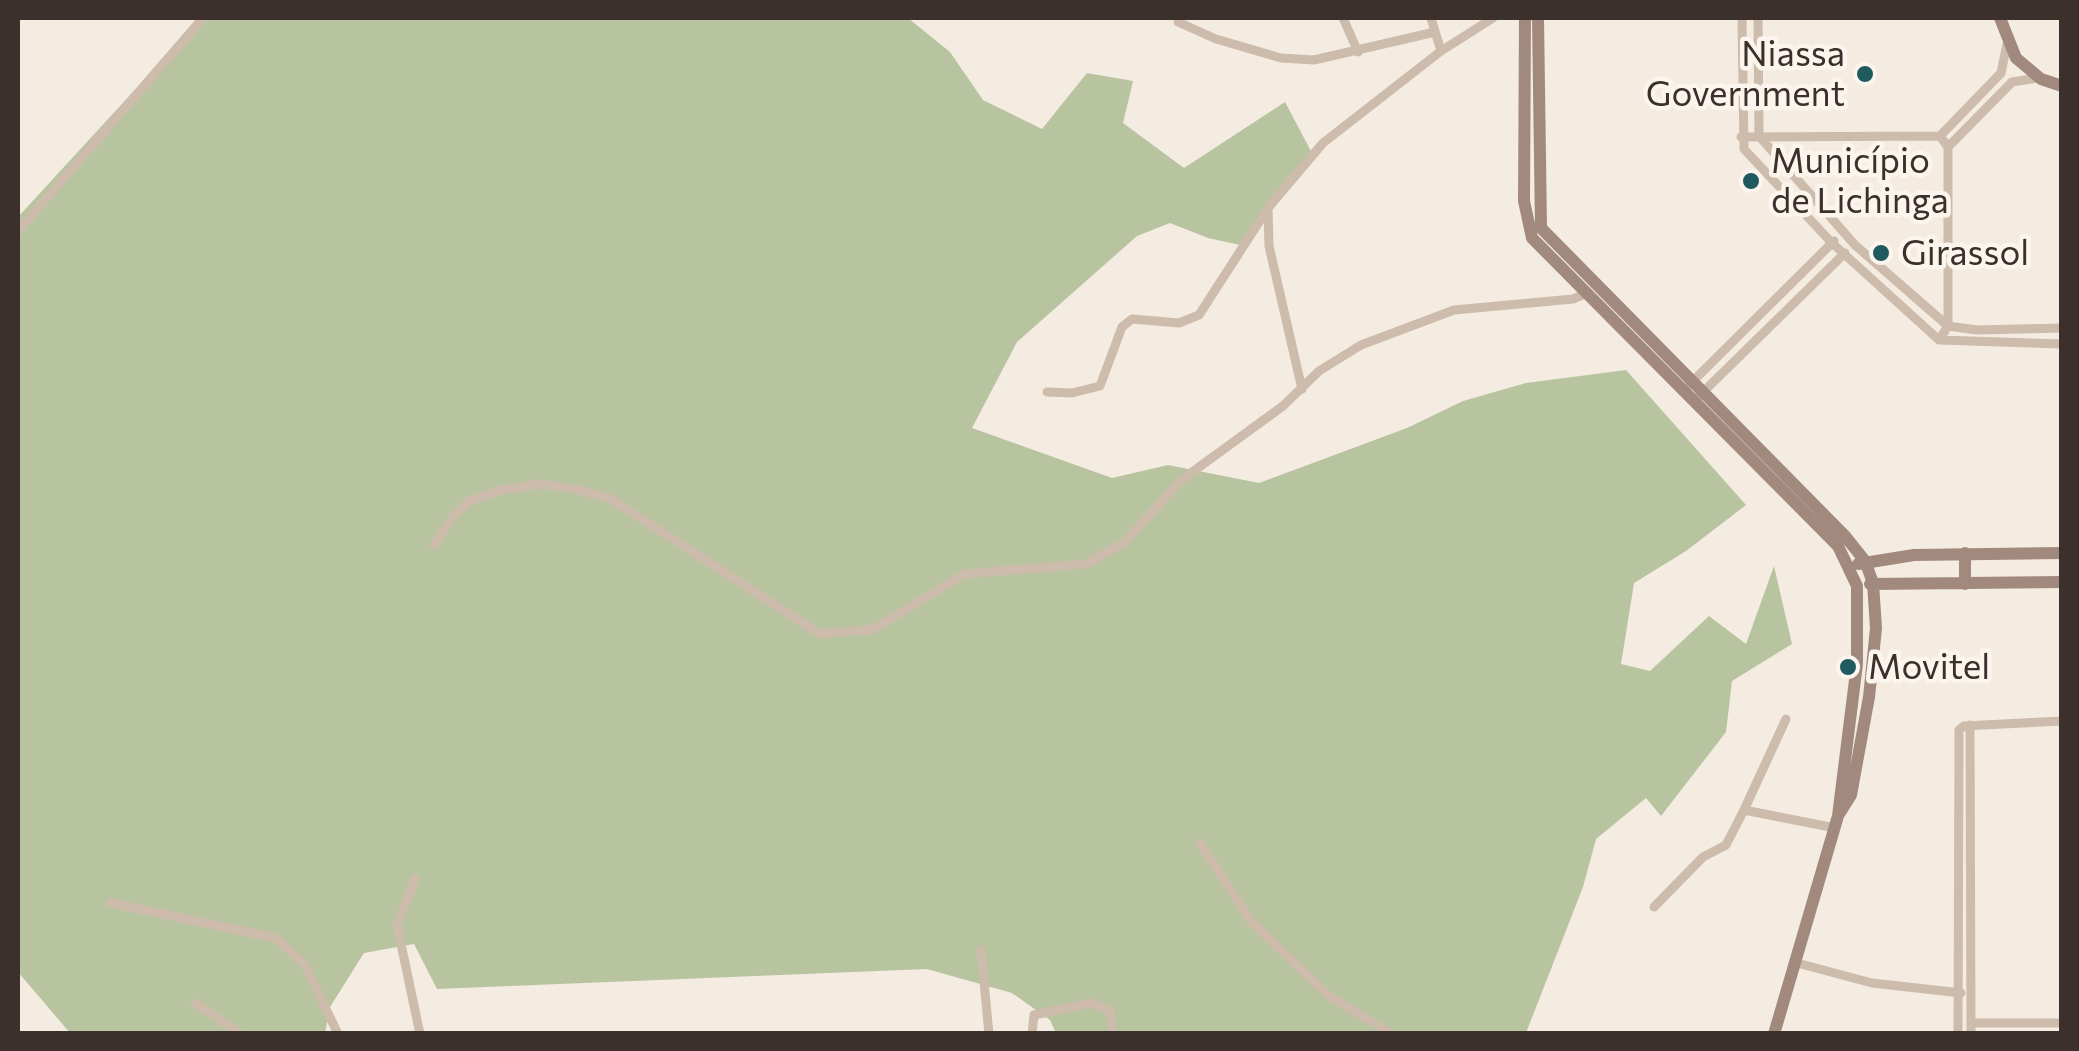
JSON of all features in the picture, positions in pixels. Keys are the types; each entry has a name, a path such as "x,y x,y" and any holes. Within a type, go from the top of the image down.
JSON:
{"main road":[{"path":"1525,18 1532,112"},
{"path":"1538,18 1532,136 1524,201 1536,233 1865,561 1873,583 1876,628 1849,721 1837,822 1774,1034"},
{"path":"1998,21 2007,44 2041,79 2062,86"},
{"path":"1815,514 1850,566 1857,586 1864,665 1864,723 1851,795 1837,822"},
{"path":"1850,566 1865,561 1965,553 2062,553"},
{"path":"1965,553 1965,584"},
{"path":"1857,586 2062,582"},
{"path":"1849,721 1864,723"}],"street":[{"path":"18,231 203,18"},
{"path":"1343,18 1358,52"},
{"path":"1432,18 1441,51"},
{"path":"1047,392 1072,394 1100,386 1122,327 1132,319 1190,322 1199,315 1268,208 1323,142 1441,51 1494,18"},
{"path":"1742,18 1744,149 1832,243 1939,340 2062,344"},
{"path":"1758,18 1759,136 1784,170 1843,233 1948,326 1977,330 2062,328"},
{"path":"1178,22 1216,40 1280,58 1314,60 1435,32"},
{"path":"1741,137 1940,136 2006,64 2007,44"},
{"path":"1948,147 2012,82 2041,79"},
{"path":"1985,90 1996,98"},
{"path":"1939,340 1948,326 1948,147 1940,136"},
{"path":"1771,180 1784,170"},
{"path":"1268,208 1269,246 1302,390"},
{"path":"1693,391 1843,233"},
{"path":"1693,391 1855,245"},
{"path":"434,545 454,515 470,501 500,490 540,484 576,490 611,499 820,634 874,628 964,574 1086,564 1125,542 1180,481 1345,353 1454,310 1590,290"},
{"path":"1765,312 1775,321"},
{"path":"1654,907 1703,857 1726,845 1786,719"},
{"path":"1958,1034 1959,733 1970,726 2062,720"},
{"path":"1970,726 1971,1028 2062,1023"},
{"path":"1744,810 1837,822"},
{"path":"1200,844 1251,921 1329,996 1392,1034"},
{"path":"415,879 397,924 420,1034"},
{"path":"110,903 276,938 305,965 338,1034"},
{"path":"981,950 989,1034"},
{"path":"1797,963 1872,983 1972,994"},
{"path":"195,1003 240,1034"},
{"path":"1032,1034 1034,1015 1091,1004 1110,1011 1113,1034"}],"green space":[{"path":"201,18 908,18 950,52 983,100 1042,129 1087,73 1133,81 1123,123 1184,168 1285,102 1312,153 1245,246 1208,238 1170,223 1137,236 1017,342 972,428 1112,478 1168,465 1259,483 1407,428 1463,401 1526,383 1626,370 1746,505 1686,551 1634,583 1621,664 1650,671 1709,616 1746,644 1774,566 1792,644 1732,681 1726,732 1661,816 1646,798 1596,839 1583,887 1526,1033 1056,1033 1050,1020 1012,993 927,969 437,989 414,944 364,953 330,1007 325,1033 70,1033 18,972 18,217"}],"place":[{"name":"Niassa Government","path":"1865,74"},
{"name":"Município de Lichinga","path":"1751,181"},
{"name":"Girassol","path":"1881,253"},
{"name":"Movitel","path":"1848,667"}]}
